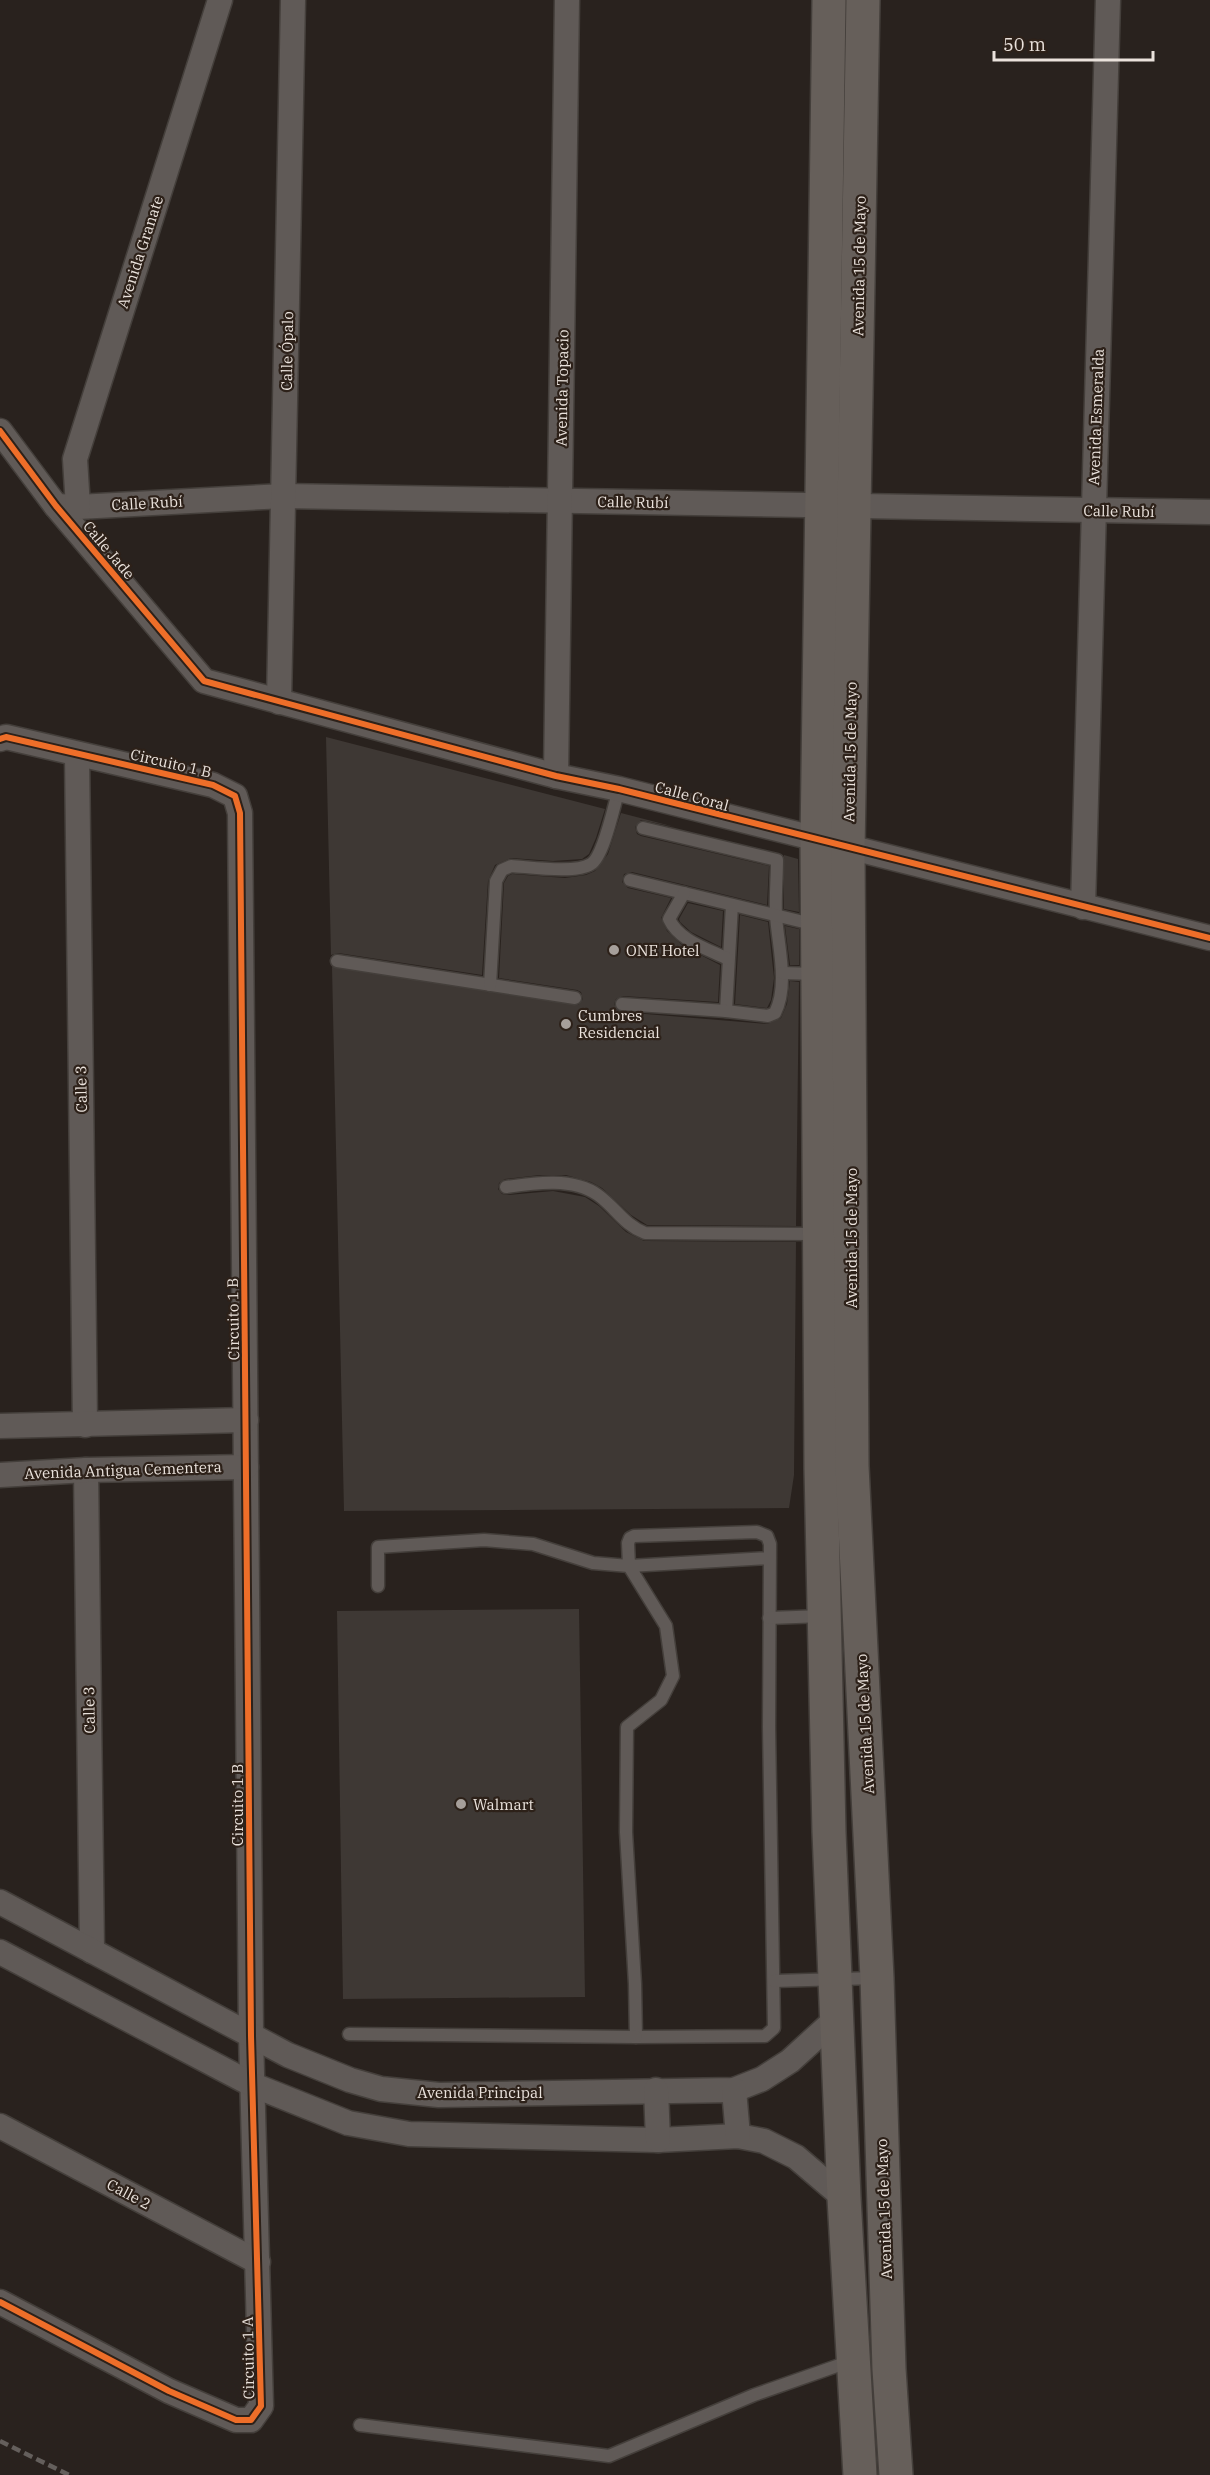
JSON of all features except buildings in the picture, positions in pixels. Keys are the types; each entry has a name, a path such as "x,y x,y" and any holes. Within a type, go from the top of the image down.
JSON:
{"main road":[{"name":"Avenida 15 de Mayo","path":"829,0 817,841 819,1234 877,1978 889,2369 896,2475"},
{"name":"Avenida 15 de Mayo","path":"860,2475 836,2019 824,1616 837,1467 863,0"}],"street":[{"name":"Avenida Granate","path":"67,506 75,459 220,0"},
{"name":"Calle Ópalo","path":"279,702 285,496 293,0"},
{"name":"Avenida Topacio","path":"556,776 567,0"},
{"name":"Avenida Esmeralda","path":"1083,907 1108,0"},
{"name":"Calle Jade","path":"0,431 67,506 204,681"},
{"name":"Calle Rubí","path":"67,506 285,496 1210,512"},
{"name":"Calle Coral","path":"204,681 556,776 620,789 848,849 1210,938"},
{"name":"Circuito 1 B","path":"0,739 6,737 213,784 235,796 240,813 253,2085"},
{"name":"Calle 3","path":"78,754 86,1425"},
{"path":"0,1426 246,1420"},
{"name":"Avenida Antigua Cementera","path":"0,1475 86,1470 246,1467"},
{"name":"Calle 3","path":"86,1470 92,1951"},
{"name":"Avenida Principal","path":"0,1902 288,2055 350,2080 381,2089 439,2095 734,2090 762,2079 790,2061 836,2019"},
{"path":"0,1952 253,2085 348,2123 410,2134 658,2140 738,2136 764,2141 796,2157 844,2198"},
{"name":"Circuito 1 A","path":"0,2302 169,2391 236,2420 251,2420 261,2406 253,2085"},
{"path":"656,2090 658,2140"},
{"path":"734,2090 738,2136"},
{"name":"Calle 2","path":"0,2126 258,2262"}],"lane":[{"path":"490,985 496,881 502,870 512,866 578,869 592,864 600,851 620,789"},
{"path":"622,1004 768,1016 775,1013 778,1006 782,973 776,914 777,860 643,828"},
{"path":"630,880 817,925"},
{"path":"684,893 669,919 673,929 682,936 728,959"},
{"path":"726,1011 732,904"},
{"path":"337,961 575,998"},
{"path":"782,973 818,974"},
{"path":"506,1187 535,1183 575,1185 596,1194 632,1228 645,1233 819,1234"},
{"path":"349,2034 636,2037 765,2036 774,2028 770,1544 767,1536 757,1532 634,1536 628,1543 629,1566 666,1626 673,1676 661,1700 627,1727 626,1844 636,2037"},
{"path":"378,1586 378,1547 484,1540 533,1544 592,1563 629,1566 770,1558"},
{"path":"769,1618 824,1616"},
{"path":"774,1981 877,1978"},
{"path":"360,2425 609,2456 754,2395 853,2360"}],"railway":[{"path":"0,2441 69,2475"}],"cycle path":[{"path":"0,431 56,506 204,681 556,776 619,789 1210,938"},
{"path":"0,739 6,737 213,785 235,796 240,813 251,2036 261,2406 251,2420 236,2420 169,2391 0,2302"}],"place":[{"name":"ONE Hotel","path":"614,950"},
{"name":"Cumbres Residencial","path":"566,1024"},
{"name":"Walmart","path":"461,1804"}]}
